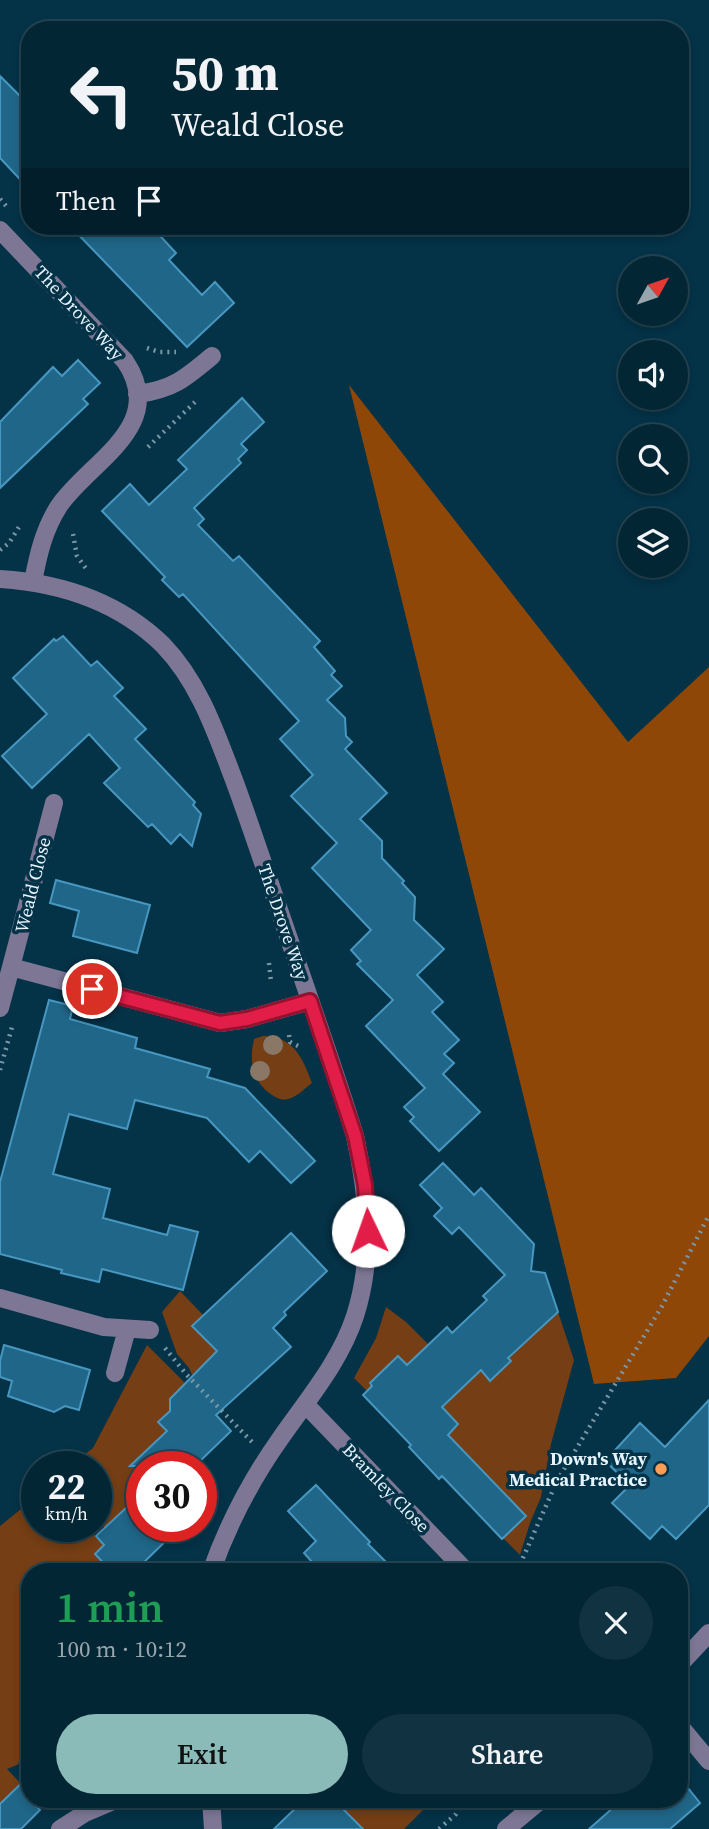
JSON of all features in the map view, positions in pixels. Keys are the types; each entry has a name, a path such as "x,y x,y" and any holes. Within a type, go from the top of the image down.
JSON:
{"street":[{"name":"The Drove Way","path":"0,230 116,351 134,378 137,394"},
{"path":"33,582 42,541 51,520 65,499 125,437 134,419 137,394 177,384 211,356"},
{"name":"The Drove Way","path":"0,579 33,582 71,591 124,615 163,645 190,681 222,748 355,1136 365,1185 368,1231 365,1267 352,1324 335,1358 243,1498 215,1563"},
{"name":"Weald Close","path":"0,1008 54,803"},
{"path":"11,967 220,1023 247,1019 310,1001"},
{"path":"0,1298 104,1327 150,1330"},
{"path":"115,1373 127,1329"},
{"name":"Bramley Close","path":"305,1404 458,1563"},
{"path":"688,1655 709,1633"},
{"path":"688,1736 709,1761"},
{"path":"60,1829 95,1808"},
{"path":"212,1808 213,1829"},
{"path":"506,1829 531,1808"}],"path":[{"path":"0,199 13,213"},
{"path":"143,346 155,352 170,353 196,343 211,356"},
{"path":"146,449 200,397"},
{"path":"0,550 9,543 21,524"},
{"path":"74,528 75,552 90,572"},
{"path":"268,983 269,956"},
{"path":"289,1035 290,1042 303,1051"},
{"path":"522,1563 557,1481 662,1306 709,1215"},
{"path":"150,1330 186,1374 268,1457"},
{"path":"246,1449 258,1431"},
{"path":"439,1829 459,1808"}],"shaded area":[{"path":"349,385 628,742 709,667 709,1336 676,1378 594,1384"},
{"path":"274,1037 290,1045 305,1066 312,1083 291,1098 284,1100 274,1096 265,1090 256,1077 252,1063 254,1039"},
{"path":"180,1291 228,1341 192,1375 177,1354 162,1312"},
{"path":"386,1307 406,1322 467,1383 481,1370 491,1380 511,1362 502,1352 540,1328 558,1312 574,1360 551,1444 541,1497 520,1555 503,1538 525,1515 450,1437 448,1434 458,1424 398,1356 370,1383 372,1386 367,1391 354,1378 376,1338"},
{"path":"147,1345 192,1390 158,1422 175,1441 155,1451 126,1451 126,1508 114,1537 112,1451 89,1451"},
{"path":"21,1509 21,1542 100,1542 104,1546 95,1554 103,1563 21,1563 21,1761 7,1769 21,1784 21,1790 18,1787 0,1804 0,1526"},
{"path":"342,1808 425,1808 404,1829 363,1829"}],"building":[{"path":"0,76 21,97 21,180 0,158"},
{"path":"79,235 159,235 176,253 169,260 202,295 215,282 234,303 187,347"},
{"path":"78,360 100,383 83,399 88,404 0,488 0,422 53,367 62,376"},
{"path":"242,398 264,422 241,444 247,450 238,459 241,463 194,508 204,519 198,525 233,561 239,556 320,641 314,647 335,671 331,675 342,686 327,700 345,718 346,736 352,742 345,749 387,793 360,819 382,841 382,858 415,897 414,920 444,949 417,975 443,1002 432,1012 459,1040 444,1054 454,1063 443,1074 480,1112 439,1151 410,1121 414,1117 404,1107 425,1088 366,1026 393,1000 357,964 361,961 351,950 371,930 312,868 337,843 291,796 313,775 280,739 299,721 183,594 179,597 162,580 165,577 102,511 130,484 149,505 187,469 178,460"},
{"path":"63,636 91,666 97,661 123,688 114,696 146,729 135,739 195,802 193,805 201,814 192,846 180,834 171,844 152,824 148,827 104,783 120,768 89,734 32,788 2,756 47,714 13,678 54,639 56,641"},
{"path":"56,880 150,905 137,953 73,936 79,911 50,903"},
{"path":"49,1000 73,1006 70,1019 137,1038 135,1048 210,1069 207,1077 245,1088 315,1161 291,1183 260,1151 249,1162 207,1118 135,1100 127,1129 69,1114 53,1174 110,1189 103,1218 167,1235 170,1225 198,1232 183,1290 102,1269 99,1282 0,1254 0,1182"},
{"path":"443,1163 474,1195 481,1188 534,1244 531,1271 545,1273 558,1312 508,1358 511,1361 490,1381 481,1370 442,1407 458,1424 448,1435 526,1516 502,1539 442,1476 439,1479 363,1395 372,1386 370,1383 398,1356 407,1365 447,1327 452,1333 487,1300 483,1296 505,1275 459,1227 452,1234 434,1216 442,1208 420,1185"},
{"path":"291,1233 327,1271 284,1312 286,1315 273,1328 291,1347 216,1415 231,1431 210,1451 146,1451 167,1431 158,1422 170,1411 170,1399 217,1351 192,1326"},
{"path":"4,1345 90,1370 79,1410 65,1406 54,1412 8,1396 12,1381 0,1377"},
{"name":"Down's Way Medical Practice","path":"709,1400 709,1505 676,1539 662,1526 650,1539 612,1503 630,1485 605,1461 640,1423 665,1447"},
{"path":"316,1485 387,1563 313,1563 304,1553 316,1541 288,1511"},
{"path":"126,1508 126,1542 165,1542 143,1563 104,1563 95,1554 104,1545 101,1542 112,1542 112,1521"},
{"path":"21,1784 21,1808 40,1810 21,1829 0,1829 0,1804"},
{"path":"688,1788 700,1803 670,1829 589,1829 613,1808 688,1808"},
{"path":"296,1808 342,1808 363,1829 274,1829"}],"place":[{"name":"Down's Way Medical Practice","path":"661,1469"}],"route":[{"path":"92,989 220,1023 247,1019 310,1001 355,1136 365,1185 368,1231"}]}
